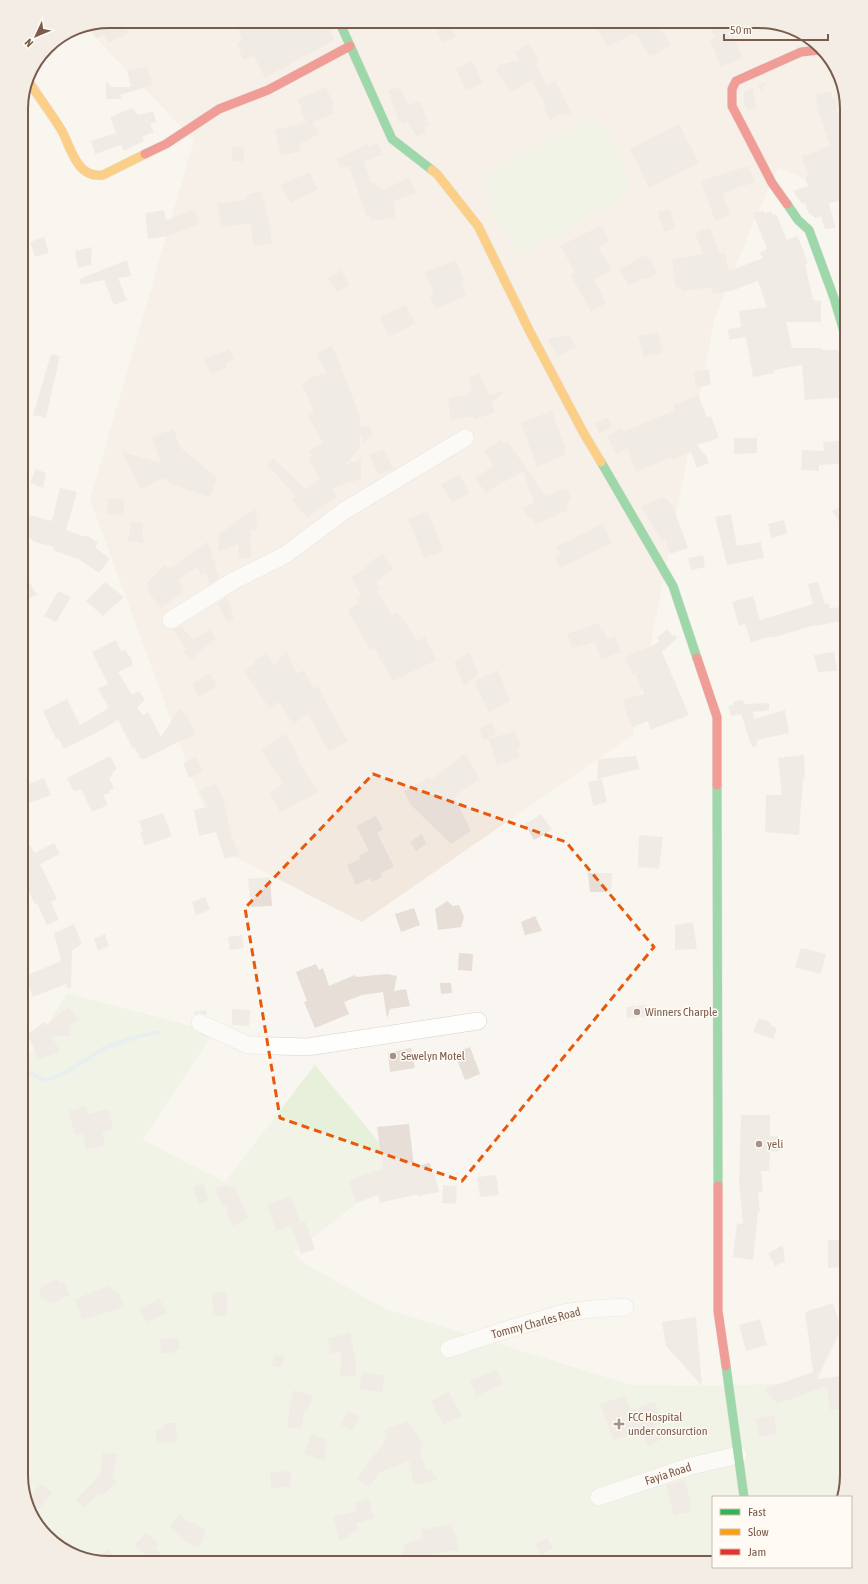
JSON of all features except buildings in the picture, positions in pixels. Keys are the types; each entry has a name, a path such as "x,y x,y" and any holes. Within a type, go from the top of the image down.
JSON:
{"street":[{"path":"342,28 392,139 437,174 478,226 530,332 583,432 673,586 718,717 718,1311 744,1496"},
{"path":"32,86 62,132 72,158 81,167 97,176 103,175 166,144 219,109 268,90 350,46"},
{"path":"814,50 801,52 736,81 732,89 732,106 772,183 798,220 809,230 840,318"},
{"path":"171,620 233,581 285,555 344,511 465,438"},
{"path":"200,1023 248,1045 307,1047 478,1021"},
{"name":"Tommy Charles Road","path":"449,1349 563,1313 625,1307"},
{"name":"Fayia Road","path":"599,1497 691,1466 738,1455"}],"highlighted area":[{"path":"373,774 566,842 654,947 462,1181 280,1118 245,908"}],"shaded area":[{"path":"104,28 764,28 785,32 795,36 812,48 829,69 837,88 840,104 840,192 778,168 758,212 715,317 633,735 362,922 227,853 203,807 90,500 194,140 89,31"}],"green space":[{"path":"590,119 606,130 620,153 628,176 627,195 520,255 492,216 485,174"},
{"path":"67,993 214,1032 143,1140 225,1182 315,1065 401,1169 293,1253 309,1266 386,1309 632,1385 702,1386 840,1382 840,1480 837,1496 712,1496 712,1556 104,1556 83,1552 73,1548 56,1536 48,1528 36,1511 32,1501 28,1480 28,1057"}],"waterway":[{"path":"28,1071 45,1081 67,1072 104,1048 133,1038 158,1032"}],"traffic: fast":[{"path":"342,28 392,139 432,170"},
{"path":"787,204 798,220 809,230 840,318"},
{"path":"601,462 673,586 697,658"},
{"path":"717,785 718,1186"},
{"path":"726,1366 744,1496"}],"traffic: slow":[{"path":"32,86 62,131 76,161 87,172 94,175 103,175 145,154"},
{"path":"432,170 437,174 478,226 530,332 583,432 601,462"}],"traffic: jam":[{"path":"145,154 166,144 219,109 268,90 350,46"},
{"path":"787,204 772,183 732,106 732,89 736,81 801,52 814,50"},
{"path":"697,658 717,717 717,785"},
{"path":"718,1186 718,1311 726,1366"}],"place":[{"name":"Winners Charple","path":"637,1012"},
{"name":"Sewelyn Motel","path":"393,1056"},
{"name":"yeli","path":"759,1144"},
{"name":"FCC Hospital under consurction","path":"619,1424"}]}
